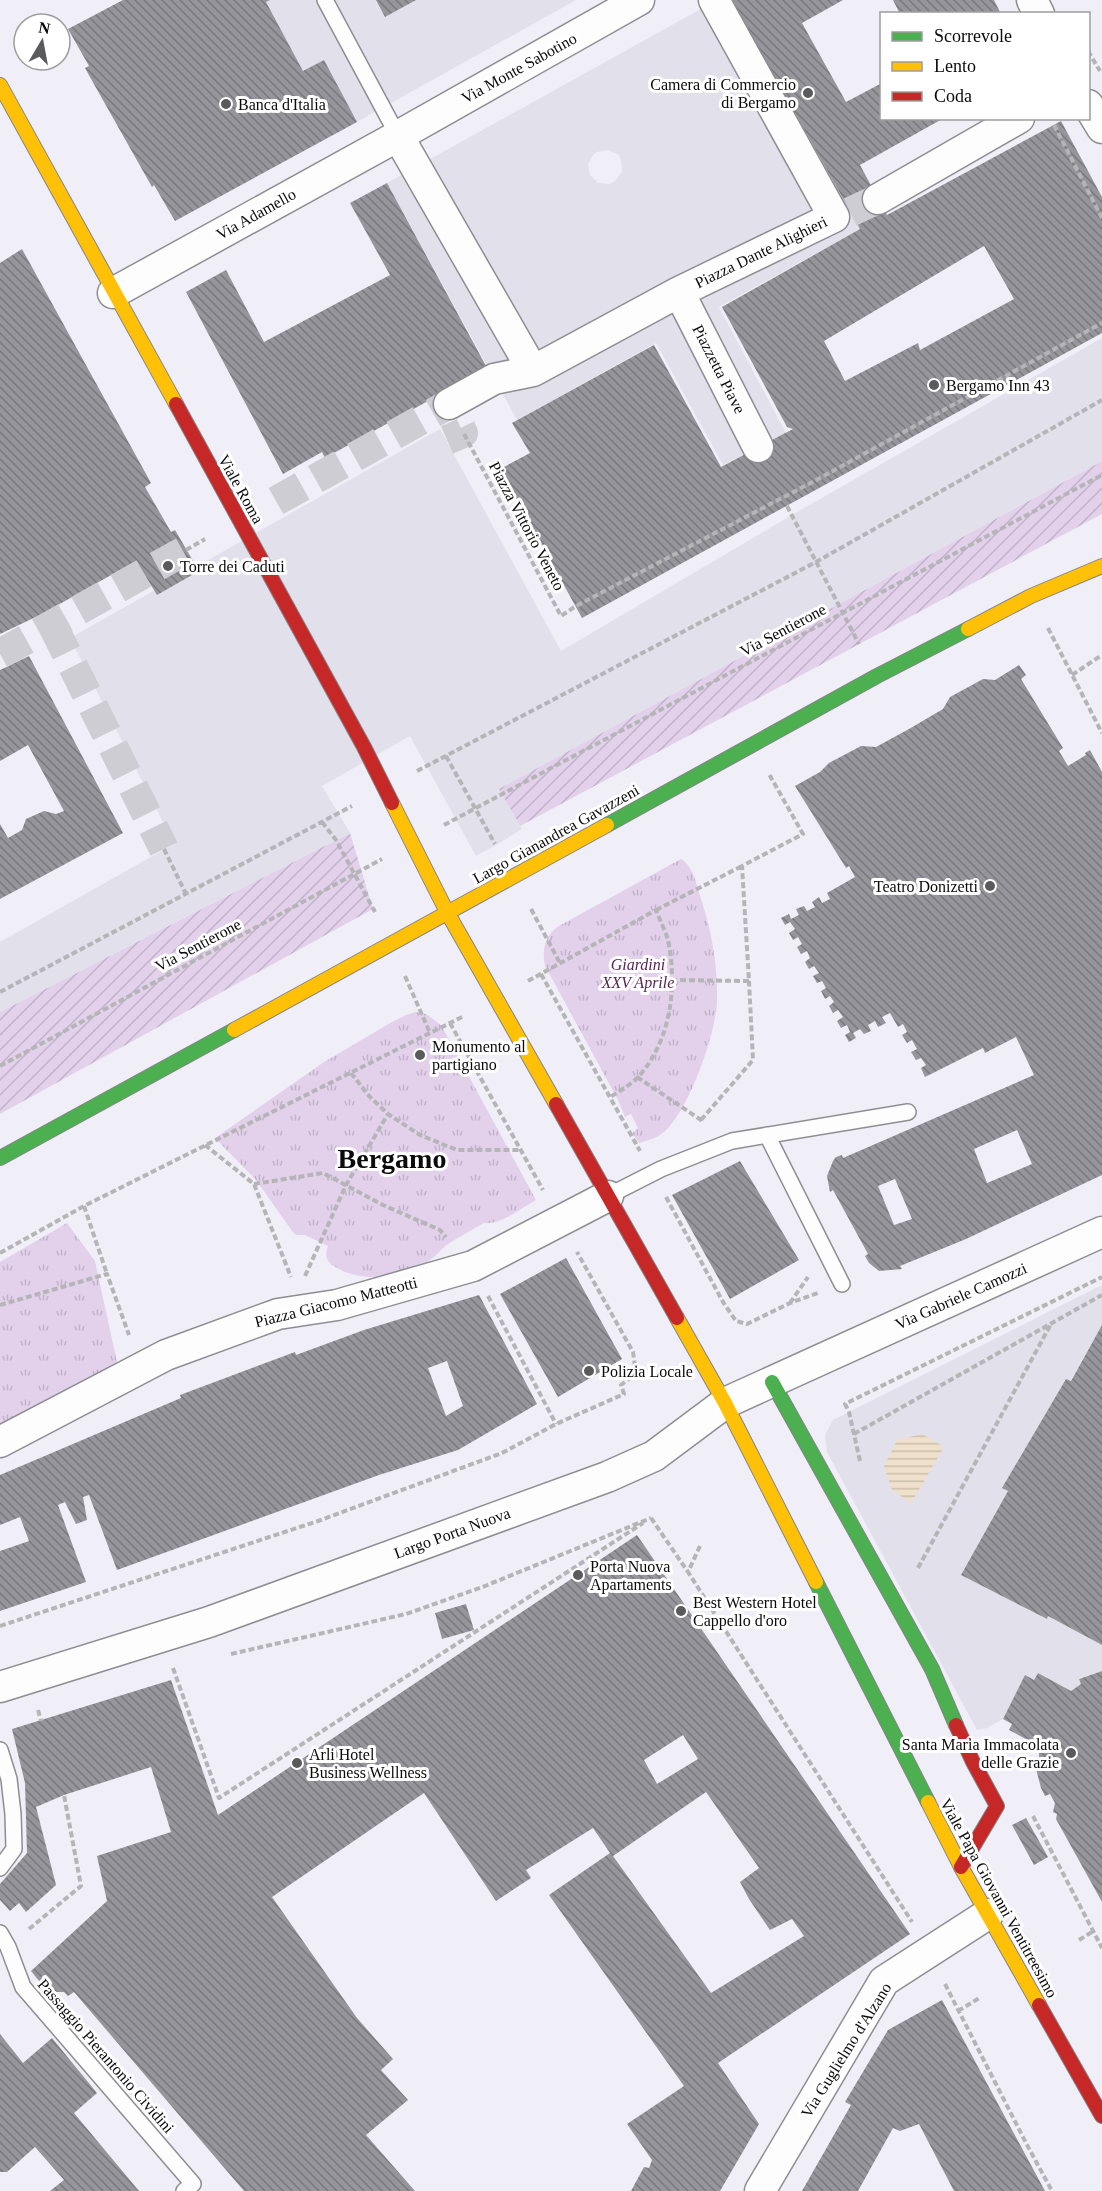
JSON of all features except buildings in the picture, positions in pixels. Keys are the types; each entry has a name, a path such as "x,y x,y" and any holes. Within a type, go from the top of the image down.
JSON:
{"street":[{"name":"Via Monte Sabotino","path":"398,136 639,0"},
{"name":"Piazza Dante Alighieri","path":"449,404 494,379 533,370 679,292 842,215 714,0"},
{"name":"Viale Roma","path":"0,85 364,747 447,912"},
{"path":"1090,107 1102,128"},
{"path":"878,199 1016,120"},
{"name":"Via Adamello","path":"113,293 398,136"},
{"path":"398,136 533,370"},
{"name":"Piazzetta Piave","path":"679,292 758,447"},
{"name":"Largo Gianandrea Gavazzeni","path":"447,912 877,676 1031,596 1102,566"},
{"path":"0,1158 447,912 725,1403"},
{"name":"Piazza Giacomo Matteotti","path":"0,1442 166,1355 278,1314 337,1305 473,1266 608,1196"},
{"name":"Via Gabriele Camozzi","path":"819,1359 1102,1232"},
{"name":"Largo Porta Nuova","path":"0,1687 219,1618 607,1477 654,1456 725,1403 819,1359"},
{"path":"772,1382 932,1669 973,1762 997,1806 961,1867"},
{"name":"Viale Papa Giovanni Ventitreesimo","path":"725,1403 961,1867 1102,2116"},
{"name":"Via Guglielmo d'Alzano","path":"760,2191 884,1981 988,1914"}],"lane":[{"path":"325,0 398,136"},
{"path":"608,1196 653,1173 732,1141 908,1112"},
{"path":"767,1135 842,1284"},
{"path":"0,1750 9,1779 14,1814 14,1849 0,1868"},
{"name":"Passaggio Pierantonio Cividini","path":"0,1933 8,1947 23,1987 193,2184 184,2191"}],"path":[{"path":"1090,53 1102,75"},
{"path":"1054,125 1102,218"},
{"name":"Piazza Vittorio Veneto","path":"463,433 561,616 811,483 1102,323"},
{"path":"0,992 816,562 1102,400"},
{"name":"Via Sentierone","path":"476,809 1102,475"},
{"path":"787,506 841,613 877,676"},
{"path":"186,549 205,539"},
{"path":"1031,596 1102,733"},
{"path":"1072,675 1102,655"},
{"path":"753,744 803,834 656,910 541,974 723,1302 736,1321 747,1324 790,1304 815,1268"},
{"path":"446,756 500,852"},
{"name":"Via Sentierone","path":"0,1066 354,875 336,840 322,822"},
{"path":"165,849 186,894"},
{"path":"702,1120 753,1060 742,866"},
{"path":"530,907 560,963"},
{"path":"609,1098 638,1077 656,1052 669,1018 671,980 669,944 656,910"},
{"path":"671,980 749,981"},
{"path":"0,1253 84,1206 450,1023 633,1352 636,1374 621,1385 624,1394 556,1424 502,1453 329,1517 0,1626"},
{"path":"351,1073 369,1096 388,1114 420,1135 457,1150 520,1150"},
{"path":"638,1077 732,1141"},
{"path":"302,1282 346,1185 388,1114"},
{"path":"205,1145 254,1184 293,1282"},
{"path":"254,1184 323,1173 440,1230 473,1266 556,1424"},
{"path":"84,1206 132,1343"},
{"path":"0,1305 107,1274"},
{"path":"844,1404 1102,1277"},
{"path":"854,1434 1102,1295"},
{"path":"914,1577 1051,1324"},
{"path":"651,1518 910,1919 1052,2191"},
{"path":"222,1656 406,1614 485,1586 651,1518"},
{"path":"173,1667 219,1798 651,1518"},
{"path":"688,1572 700,1546"},
{"path":"162,1670 183,1665"},
{"path":"41,1721 36,1706 46,1704"},
{"path":"8,1947 81,1886 64,1795"},
{"path":"1079,1940 1092,1932"},
{"path":"958,2011 981,1997"}],"green space":[{"path":"1102,461 1102,514 520,826 498,789"},
{"path":"350,833 373,909 0,1114 0,1012"},
{"name":"Giardini XXV Aprile","path":"681,859 689,867 694,877 711,937 716,976 715,1017 706,1053 683,1107 664,1132 639,1143 632,1133 638,1128 631,1114 625,1117 545,966 544,950 549,935 557,927"},
{"path":"416,1012 426,1014 441,1025 536,1200 504,1219 484,1223 462,1235 429,1261 406,1272 382,1277 359,1276 347,1273 331,1264 326,1256 328,1246 305,1235 296,1235 256,1180 215,1138 324,1062 392,1022"},
{"path":"67,1223 95,1261 117,1362 80,1389 0,1432 0,1262"}],"shaded area":[{"path":"270,0 376,0 385,16 416,0 576,0 357,122 303,71 266,2"},
{"path":"717,0 731,0 765,60 759,63 796,115 860,229 719,307 786,433 723,465 656,343 517,420 387,183","holes":["608,150 619,155 622,172 615,181 610,184 598,183 590,175 588,165 597,152"]},
{"path":"1102,338 1102,461 499,789 522,829 496,845 476,856 410,736 322,786 350,833 0,1012 0,942 174,844 70,638 440,429 561,651 792,515"},
{"path":"1102,1285 1102,1325 1070,1381 1066,1379 1003,1488 1008,1491 961,1575 1046,1619 1048,1616 1102,1645 1102,1671 1079,1678 1081,1684 1071,1691 1038,1673 1034,1680 1025,1675 1003,1719 987,1728 977,1730 827,1452 825,1435 833,1420"},
{"path":"922,1434 944,1447 911,1503 892,1490 884,1466 897,1440"}],"tunnel":[{"path":"850,212 878,199"},
{"path":"276,501 449,404 463,433 447,440"},
{"path":"0,654 186,550"},
{"path":"53,626 164,849"}],"traffic: fast":[{"path":"607,825 877,676 968,629"},
{"path":"0,1158 234,1030"},
{"path":"772,1382 932,1669 956,1725"},
{"path":"816,1582 928,1802"}],"traffic: slow":[{"path":"0,85 176,404"},
{"path":"968,629 1031,596 1102,566"},
{"path":"392,803 447,912 556,1104"},
{"path":"234,1030 607,825"},
{"path":"677,1318 725,1403 816,1582"},
{"path":"928,1802 961,1867 1039,2005"}],"traffic: jam":[{"path":"176,404 364,747 392,803"},
{"path":"556,1104 677,1318"},
{"path":"956,1725 997,1806 961,1867"},
{"path":"1039,2005 1102,2116"}],"place":[{"name":"Camera di Commercio di Bergamo","path":"808,93"},
{"name":"Banca d'Italia","path":"226,104"},
{"name":"Bergamo Inn 43","path":"934,385"},
{"name":"Torre dei Caduti","path":"168,566"},
{"name":"Teatro Donizetti","path":"990,886"},
{"name":"Monumento al partigiano","path":"420,1055"},
{"name":"Polizia Locale","path":"589,1371"},
{"name":"Porta Nuova Apartaments","path":"578,1575"},
{"name":"Best Western Hotel Cappello d'oro","path":"681,1611"},
{"name":"Santa Maria Immacolata delle Grazie","path":"1071,1753"},
{"name":"Arli Hotel Business Wellness","path":"297,1763"}],"district":[{"name":"Bergamo","path":"392,1158"}]}
